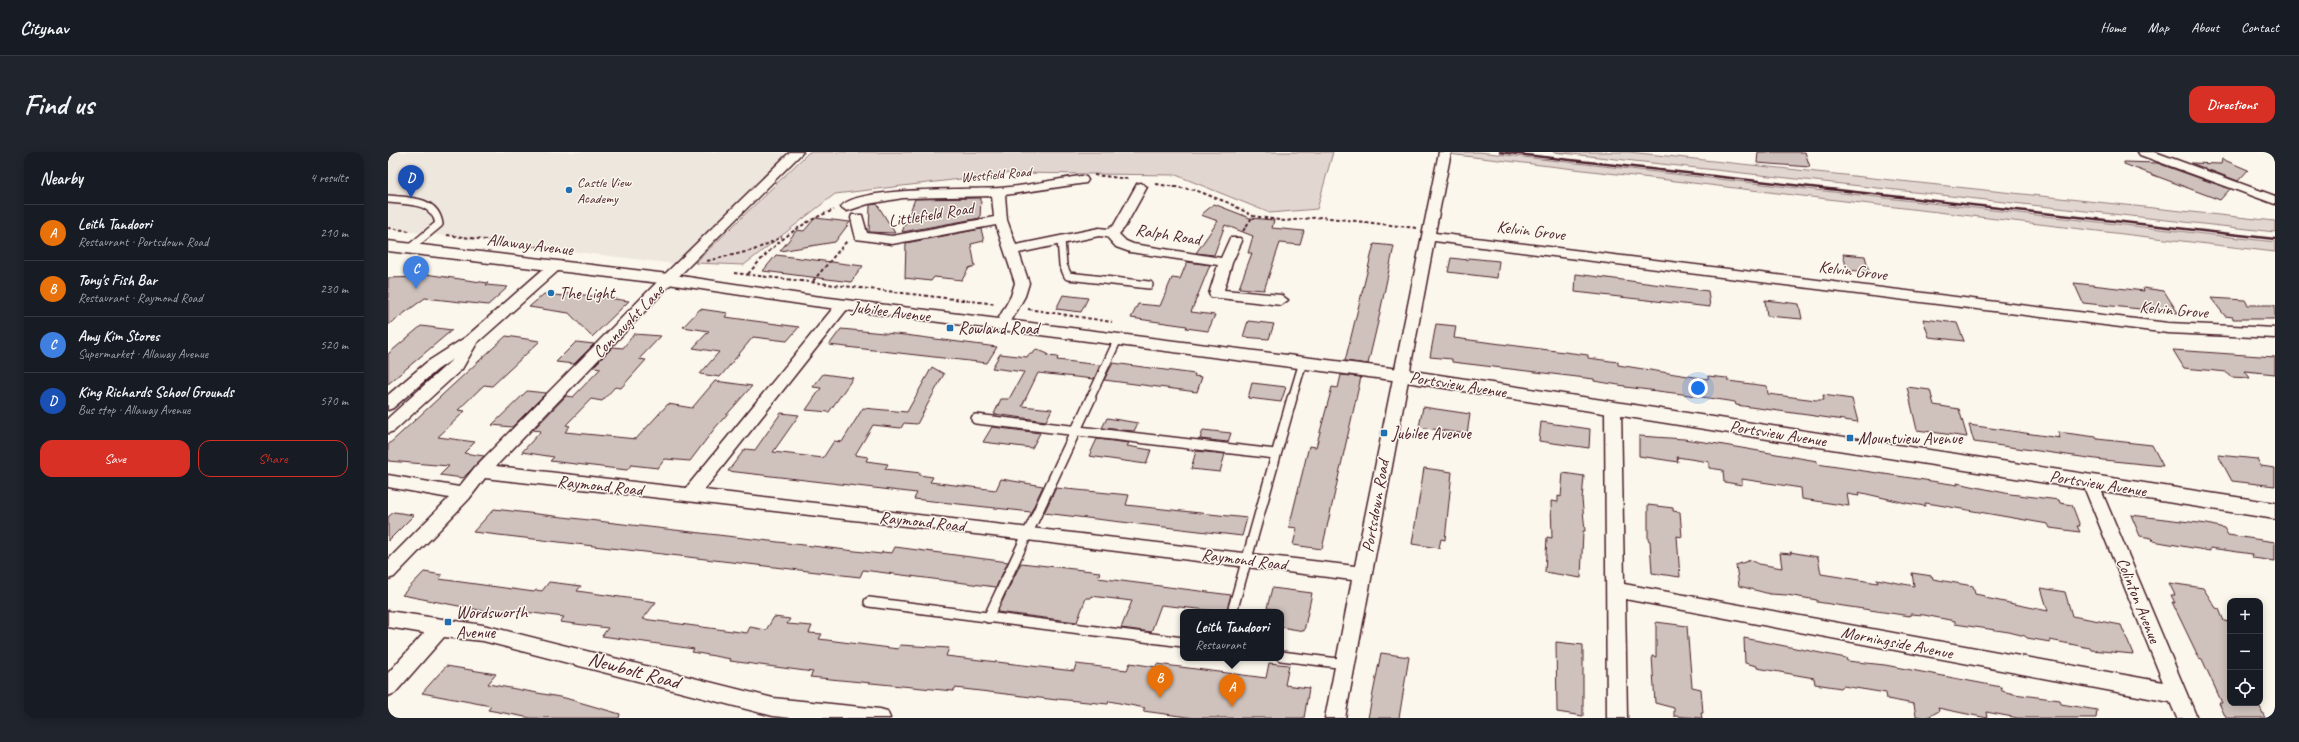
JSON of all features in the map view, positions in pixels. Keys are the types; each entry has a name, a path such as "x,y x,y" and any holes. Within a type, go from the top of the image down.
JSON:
{"street":[{"name":"Connaught Lane","path":"388,572 463,494 481,471 668,279 686,267 798,152"},
{"name":"Portsdown Road","path":"1335,718 1427,232 1445,152"},
{"path":"2144,152 2275,200"},
{"name":"Westfield Road","path":"847,207 878,198 917,194 998,192 1082,180"},
{"name":"Ralph Road","path":"1012,250 1099,232 1111,233 1120,227 1143,183"},
{"path":"998,192 1001,220 1022,283 1018,296 1002,325"},
{"path":"857,218 861,236"},
{"name":"Littlefield Road","path":"861,236 892,240 1001,220"},
{"name":"Kelvin Grove","path":"1427,232 2168,328 2275,333"},
{"name":"Ralph Road","path":"1111,233 1121,244 1130,248 1210,259 1225,263"},
{"path":"1236,241 1225,263 1216,294 1281,300"},
{"name":"Allaway Avenue","path":"388,246 554,267 668,279"},
{"path":"388,404 432,366 471,340 554,267"},
{"name":"Jubilee Avenue","path":"668,279 843,305 1400,374"},
{"path":"690,495 843,305"},
{"path":"388,427 457,365 471,340"},
{"name":"Portsview Avenue","path":"1400,374 2275,511"},
{"path":"1613,408 1617,718"},
{"name":"Raymond Road","path":"481,471 1027,533 1363,574"},
{"path":"388,481 463,494"},
{"name":"Colinton Avenue","path":"2090,482 2187,718"},
{"name":"Morningside Avenue","path":"1616,590 2178,694"},
{"name":"Newbolt Road","path":"388,619 440,628 483,633 773,706 880,718"},
{"path":"388,687 440,628"}],"lane":[{"path":"388,199 430,206 436,211 439,224 409,249"},
{"path":"1061,240 1063,266 1068,276 1149,285"},
{"path":"988,618 1118,339"},
{"path":"1233,609 1248,560 1274,454 1303,362"},
{"path":"976,419 1075,429 1274,454"},
{"path":"869,602 1180,642"},
{"path":"1284,656 1346,664"}],"path":[{"path":"1082,180 1092,175 1194,190 1229,203 1253,216 1285,221 1321,218 1427,232"},
{"path":"748,274 766,252 798,226 818,215 847,207"},
{"path":"1236,241 1253,216"},
{"path":"388,228 563,251"},
{"path":"686,267 696,263 730,257 754,250 786,235"},
{"path":"812,281 846,242 861,236"},
{"path":"726,272 812,281 1012,306 1114,322"}],"shaded area":[{"name":"Castle View Academy","path":"388,152 788,152 675,264 388,229"},
{"path":"809,152 1333,152 1317,209 1270,213 1176,175 1011,173 835,194 744,265 695,263"},
{"path":"1449,152 1479,152 2275,242 2275,252 1448,154"},
{"path":"1553,152 1629,152 2275,221 2275,232"}],"building":[{"path":"1758,152 1805,152 1810,167 1757,163"},
{"path":"2222,159 2248,170 2238,181 2191,163 2221,164"},
{"path":"2124,162 2157,163 2230,189 2220,200 2124,164"},
{"path":"981,198 980,218 902,232 915,199"},
{"path":"877,204 895,233 869,232 870,205"},
{"path":"1214,204 1250,218 1274,220 1272,228 1304,231 1300,245 1280,243 1264,290 1239,288 1252,253 1248,253 1253,236 1225,225 1214,255 1196,253 1218,221 1201,215"},
{"path":"815,218 850,222 835,242 780,251 797,230 804,231"},
{"path":"981,229 984,241 971,244 975,266 969,268 962,280 934,277 931,281 905,278 906,243"},
{"path":"1374,244 1394,246 1368,364 1345,361"},
{"path":"1843,254 1865,256 1869,272 1847,270"},
{"path":"776,255 863,266 851,282 763,271"},
{"path":"1451,258 1499,261 1497,278 1448,272"},
{"path":"1187,262 1210,265 1191,312 1215,315 1208,331 1186,328 1187,326 1131,318 1138,304 1160,306 1172,278 1180,279"},
{"path":"425,274 488,283 486,285 508,287 488,305 425,298 388,325 388,278 422,277"},
{"path":"1576,274 1708,291 1710,307 1575,292"},
{"path":"2074,283 2144,291 2143,288 2164,291 2178,313 2083,303"},
{"path":"568,293 629,301 592,337 569,313 529,307 544,294 564,296"},
{"path":"1063,295 1088,298 1081,312 1056,309"},
{"path":"2211,298 2245,300 2248,305 2275,305 2275,319 2233,319 2233,317 2225,316"},
{"path":"1765,300 1799,304 1802,319 1767,316"},
{"path":"700,309 728,313 725,317 799,327 787,341 753,337 720,377 700,374 719,352 693,348 709,331 683,327"},
{"path":"1923,319 1957,323 1964,341 1929,337"},
{"path":"1248,321 1274,324 1269,339 1243,337"},
{"path":"1436,324 1456,326 1454,338 1588,355 1588,358 1618,362 1618,365 1708,379 1708,376 1727,378 1728,381 1767,386 1768,394 1816,400 1824,400 1823,395 1852,399 1858,422 1736,405 1735,402 1682,394 1625,387 1594,381 1594,379 1452,362 1452,359 1430,357"},
{"path":"421,326 452,330 388,384 388,354"},
{"path":"841,329 905,335 997,347 987,363 829,345"},
{"path":"634,334 661,336 639,359 646,360 621,388 615,387 602,401 591,399 566,425 570,426 565,432 636,439 668,404 692,408 715,381 752,386 715,428 690,461 665,459 658,468 631,465 627,470 550,461 554,457 522,452 541,431 533,430 566,396 573,397 601,368 593,367 613,347 623,348"},
{"path":"506,336 540,341 492,386 484,385 458,410 465,411 438,437 475,442 464,453 484,456 471,470 463,478 440,475 449,466 388,461 388,445"},
{"path":"576,342 594,344 574,364 556,362"},
{"path":"1036,349 1048,354 1047,356 1058,357 1057,360 1100,365 1094,379 1038,373 1022,406 1052,409 1046,421 994,414 1001,399 1009,399 1024,372 992,368 1000,354 1027,357 1029,354 1033,354"},
{"path":"2173,350 2275,357 2275,374 2245,371 2250,378 2231,377 2227,372 2184,368"},
{"path":"1113,363 1195,374 1194,376 1202,377 1197,392 1104,380"},
{"path":"932,367 944,374 917,424 904,423 901,428 873,425 855,455 868,457 866,461 888,464 885,469 921,473 919,475 933,477 930,482 996,490 1001,479 1043,486 1031,512 914,499 917,493 728,471 745,449 755,450 781,413 799,415 773,452 823,458 834,441 842,442 863,408 907,412"},
{"path":"823,374 853,378 829,412 806,410 821,388 813,387"},
{"path":"1341,375 1361,377 1322,549 1293,545 1297,528 1289,527 1309,446 1316,447 1332,387 1338,388"},
{"path":"1252,383 1286,387 1281,402 1248,398"},
{"path":"1907,387 1930,390 1934,405 1959,409 1967,437 1917,430"},
{"path":"527,391 546,393 512,427 492,425"},
{"path":"1423,407 1470,414 1467,434 1419,427"},
{"path":"1107,418 1138,423 1134,431 1102,428"},
{"path":"1541,422 1590,429 1589,448 1539,441"},
{"path":"1969,425 2060,438 2058,432 2096,437 2097,439 2152,445 2163,466 2103,460 1974,442"},
{"path":"992,427 1040,433 1032,448 983,442"},
{"path":"1203,430 1231,433 1228,442 1200,439"},
{"path":"1639,436 1684,439 1718,444 1817,461 1817,464 1958,485 1957,483 2010,494 2059,500 2060,503 2072,505 2080,526 2077,526 2080,532 2050,528 2048,524 1933,504 1925,503 1925,506 1906,503 1858,492 1859,496 1847,494 1849,506 1802,499 1801,488 1742,479 1742,485 1724,482 1723,470 1709,468 1709,462 1677,457 1678,462 1639,456"},
{"path":"1097,439 1129,443 1127,446 1151,450 1146,464 1089,456"},
{"path":"1196,451 1225,454 1220,472 1191,469"},
{"path":"2218,455 2257,459 2261,466 2275,468 2275,486 2232,481"},
{"path":"1424,468 1452,472 1445,540 1441,539 1439,548 1412,544"},
{"path":"1563,473 1584,476 1582,499 1585,531 1583,531 1581,578 1545,572 1547,537 1552,538 1551,501 1558,502 1558,496 1561,497"},
{"path":"1056,488 1129,495 1126,505 1247,518 1242,536 1044,513"},
{"path":"1648,505 1673,508 1673,511 1680,512 1682,537 1677,536 1680,577 1652,573 1650,541 1648,540"},
{"path":"494,509 881,554 882,552 892,553 895,547 1008,562 996,587 863,570 860,577 473,532"},
{"path":"394,512 414,515 388,541 388,517"},
{"path":"2131,515 2207,524 2224,528 2228,535 2275,542 2275,561 2253,558 2252,554 2210,548 2210,551 2153,541 2152,538 2140,536"},
{"path":"1790,552 1818,557 1821,574 1878,583 1877,579 1914,586 1912,573 1932,576 1933,579 1973,586 1975,594 1985,596 1985,598 2048,611 2041,588 2065,592 2072,616 2121,625 2133,654 2091,650 2090,648 2050,640 2050,642 2027,638 2025,636 2009,632 1955,624 1955,621 1924,615 1910,614 1910,616 1817,602 1817,600 1770,594 1739,586 1736,565 1751,560 1759,564 1782,568 1780,553 1791,554"},
{"path":"1021,563 1100,572 1098,578 1231,595 1227,609 1198,609 1161,605 1151,632 1121,628 1132,601 1091,596 1091,598 1086,598 1077,622 997,612"},
{"path":"424,572 442,575 439,579 534,592 536,590 542,591 549,582 581,586 577,591 656,602 643,619 747,633 750,627 766,630 774,617 790,619 787,624 812,626 809,633 822,634 819,639 898,649 900,645 949,648 946,656 1074,671 1076,664 1127,670 1130,663 1156,667 1157,664 1266,678 1269,663 1289,665 1285,685 1309,688 1304,718 1195,718 1143,711 1145,708 1109,701 1108,704 1057,700 955,688 953,691 810,677 813,672 730,661 731,659 692,652 694,649 602,636 608,628 560,622 564,617 509,610 505,615 402,595"},
{"path":"2169,583 2203,588 2216,608 2219,609 2224,621 2227,622 2227,706 2259,706 2265,718 2226,718 2219,703 2222,703 2202,659 2199,658 2172,602 2175,603 2171,595 2175,595"},
{"path":"1272,588 1312,593 1304,631 1284,628 1284,609 1267,608"},
{"path":"1656,622 1687,626 1692,687 1701,689 1702,718 1674,716 1674,708 1655,703 1652,656 1656,657"},
{"path":"1744,638 1846,658 1847,661 1885,665 2001,687 2002,691 2014,694 2060,700 2061,704 2097,710 2096,718 2018,718 1986,712 1987,718 1938,708 1939,711 1926,718 1916,716 1914,704 1887,699 1886,693 1843,686 1841,688 1815,684 1814,678 1757,668 1757,666 1745,663"},
{"path":"1556,642 1583,645 1583,716 1557,712"},
{"path":"1381,653 1409,657 1399,718 1368,718"},
{"path":"446,666 496,674 488,684 565,698 620,714 619,718 531,718 488,710 491,706 422,693"}],"railway":[{"path":"1500,152 2275,239"}],"place":[{"name":"Castle View Academy","path":"569,190"},
{"name":"King Richards School Grounds","path":"411,198"},
{"name":"Amy Kim Stores","path":"416,289"},
{"name":"The Light","path":"551,293"},
{"name":"Rowland Road","path":"950,328"},
{"name":"Jubilee Avenue","path":"1384,433"},
{"name":"Mountview Avenue","path":"1850,438"},
{"name":"Wordsworth Avenue","path":"448,622"},
{"name":"Tony's Fish Bar","path":"1160,698"},
{"name":"Leith Tandoori","path":"1232,707"}]}
